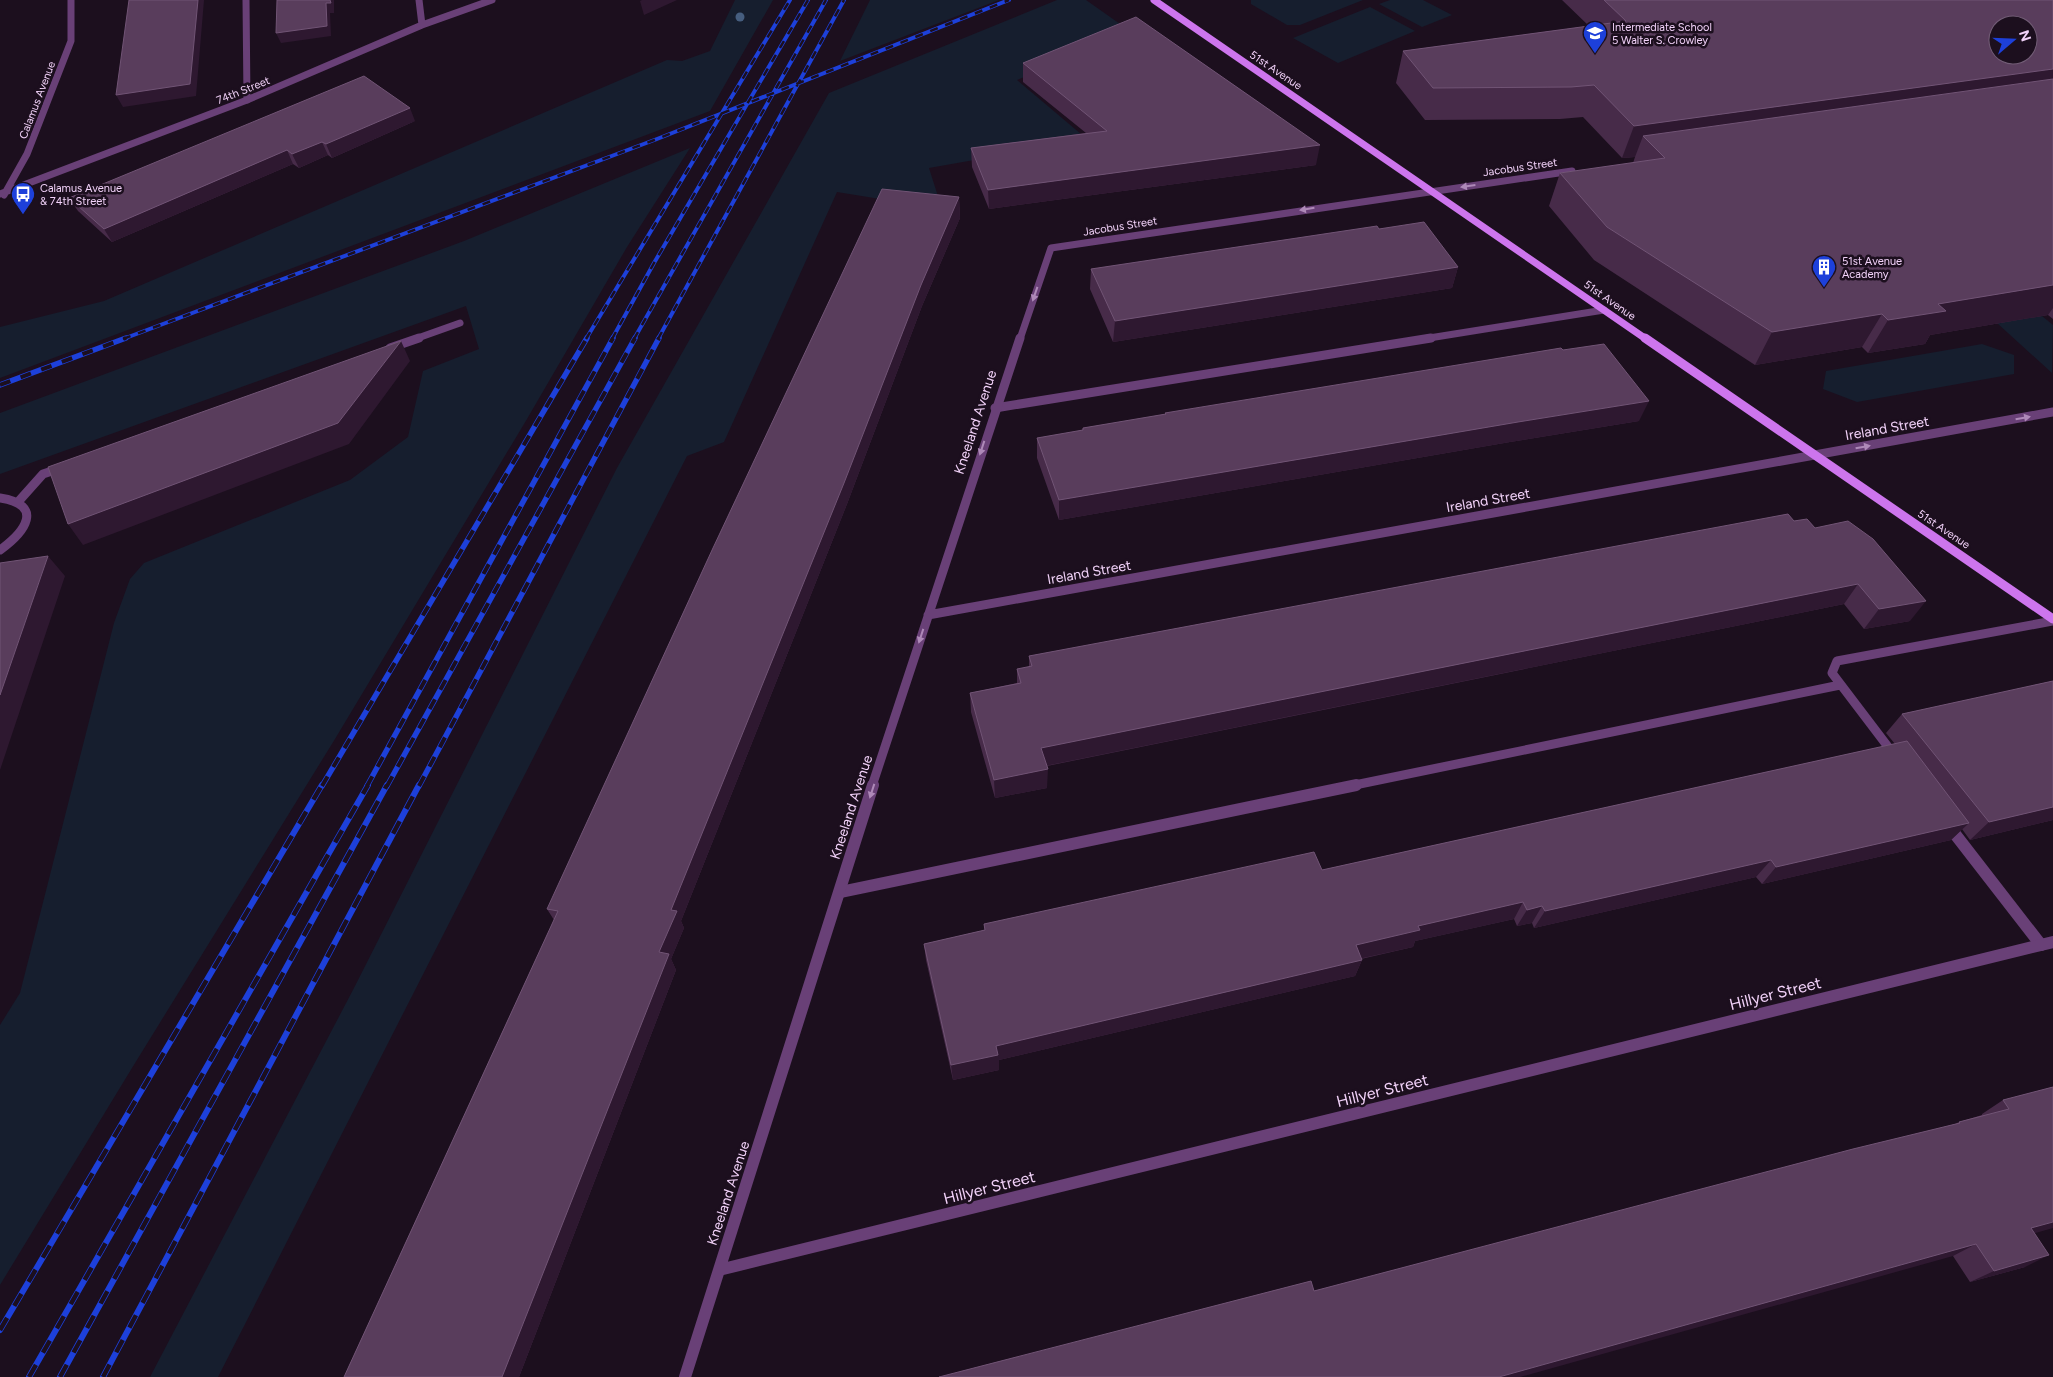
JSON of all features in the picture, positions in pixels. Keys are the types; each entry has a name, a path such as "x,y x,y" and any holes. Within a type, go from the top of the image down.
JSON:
{"street":[{"name":"Calamus Avenue","path":"0,200 27,154 71,40 70,0"},
{"path":"246,0 248,100"},
{"path":"419,0 422,25"},
{"name":"74th Street","path":"3,193 248,100 422,25 492,0"},
{"name":"51st Avenue","path":"1154,0 2053,620"},
{"name":"Jacobus Street","path":"1051,248 1584,170"},
{"name":"Kneeland Avenue","path":"684,1377 995,408 1051,248"},
{"path":"995,408 1604,310"},
{"path":"386,350 460,323"},
{"name":"Ireland Street","path":"928,615 2053,412"},
{"path":"18,502 43,474 71,464"},
{"path":"0,498 18,502 26,508 28,516 25,526 18,536 0,550"},
{"path":"1899,762 1832,673 1836,661 2053,620"},
{"path":"840,892 1840,685"},
{"path":"1941,816 2047,943"},
{"name":"Hillyer Street","path":"719,1270 2047,943"}],"shaded area":[{"path":"735,0 773,0 710,111 0,378 0,327 104,301 667,60 682,61 710,51"},
{"path":"870,0 999,0 840,61"},
{"path":"1057,0 1086,0 1130,31 1130,33 1017,80 1088,140 929,168 942,209 837,192 724,442 687,456 218,1377 150,1377 354,988 617,468 829,93"},
{"path":"1251,0 1363,0 1300,25 1287,25 1251,4"},
{"path":"1390,0 1423,0 1452,15 1422,27 1379,4"},
{"path":"1370,7 1415,31 1338,63 1293,38"},
{"path":"690,148 627,247 527,419 335,739 0,1285 0,1025 20,993 114,623 130,579 144,563 350,480 408,437 423,371 479,349 466,306 0,474 0,413 464,241"},
{"path":"2042,316 2053,325 2052,373 1997,323"},
{"path":"1982,344 2014,355 2014,374 1857,402 1823,389 1826,371"}],"building":[{"path":"129,0 198,0 190,84 116,95"},
{"path":"277,0 330,0 331,3 326,3 327,26 276,33"},
{"path":"1604,0 2053,0 2053,69 1634,126 1594,85 1571,87 1433,88 1403,51 1626,21"},
{"path":"1136,17 1320,145 988,190 971,148 1107,131 1023,63"},
{"path":"364,76 410,108 326,144 322,142 292,154 287,150 104,229 69,198"},
{"path":"2053,79 2053,285 1938,304 1946,311 1888,320 1882,314 1772,332 1607,227 1560,173 1665,158 1643,136"},
{"path":"882,189 959,197 921,285 844,483 671,910 677,911 659,952 669,954 502,1377 344,1377 558,911 547,909 713,548"},
{"path":"1424,222 1458,267 1115,321 1091,269 1377,226 1379,229"},
{"path":"401,341 338,423 68,524 48,467"},
{"path":"1604,344 1649,401 1059,500 1037,438 1165,413 1561,348 1563,350"},
{"path":"1788,514 1794,521 1807,519 1815,528 1848,521 1873,539 1926,601 1879,609 1858,584 1041,748 1048,769 994,780 970,693 1021,683 1017,669 1032,666 1029,656"},
{"path":"48,556 0,695 0,563"},
{"path":"2053,681 2053,807 1989,822 1902,714"},
{"path":"1907,741 1969,823 1776,867 1771,860 1545,911 1542,906 1527,910 1523,902 1418,926 1420,930 1356,945 1362,960 996,1046 998,1055 951,1065 924,944 985,930 984,924 1314,852 1322,870"},
{"path":"2053,1087 2053,1222 2031,1228 2049,1255 1994,1271 1976,1244 1499,1377 939,1377 1311,1281 1314,1291 1853,1149 1960,1123 2009,1109 2003,1100"}],"railway":[{"path":"722,113 790,0"},
{"path":"748,103 808,0"},
{"path":"773,93 826,0"},
{"path":"798,83 844,0"},
{"path":"798,83 1009,0"},
{"path":"658,339 798,83"},
{"path":"773,93 798,83"},
{"path":"634,339 773,93"},
{"path":"748,103 773,93"},
{"path":"612,339 748,103"},
{"path":"722,113 748,103"},
{"path":"123,339 722,113"},
{"path":"586,339 722,113"},
{"path":"0,385 126,338"},
{"path":"322,786 587,338"},
{"path":"367,786 613,338"},
{"path":"387,786 635,338"},
{"path":"419,786 659,338"},
{"path":"0,1330 322,785"},
{"path":"29,1377 368,785"},
{"path":"60,1377 387,785"},
{"path":"103,1377 419,785"}],"place":[{"name":"Intermediate School 5 Walter S. Crowley","path":"1595,54"},
{"name":"Calamus Avenue & 74th Street","path":"23,215"},
{"name":"51st Avenue Academy","path":"1824,288"}]}
